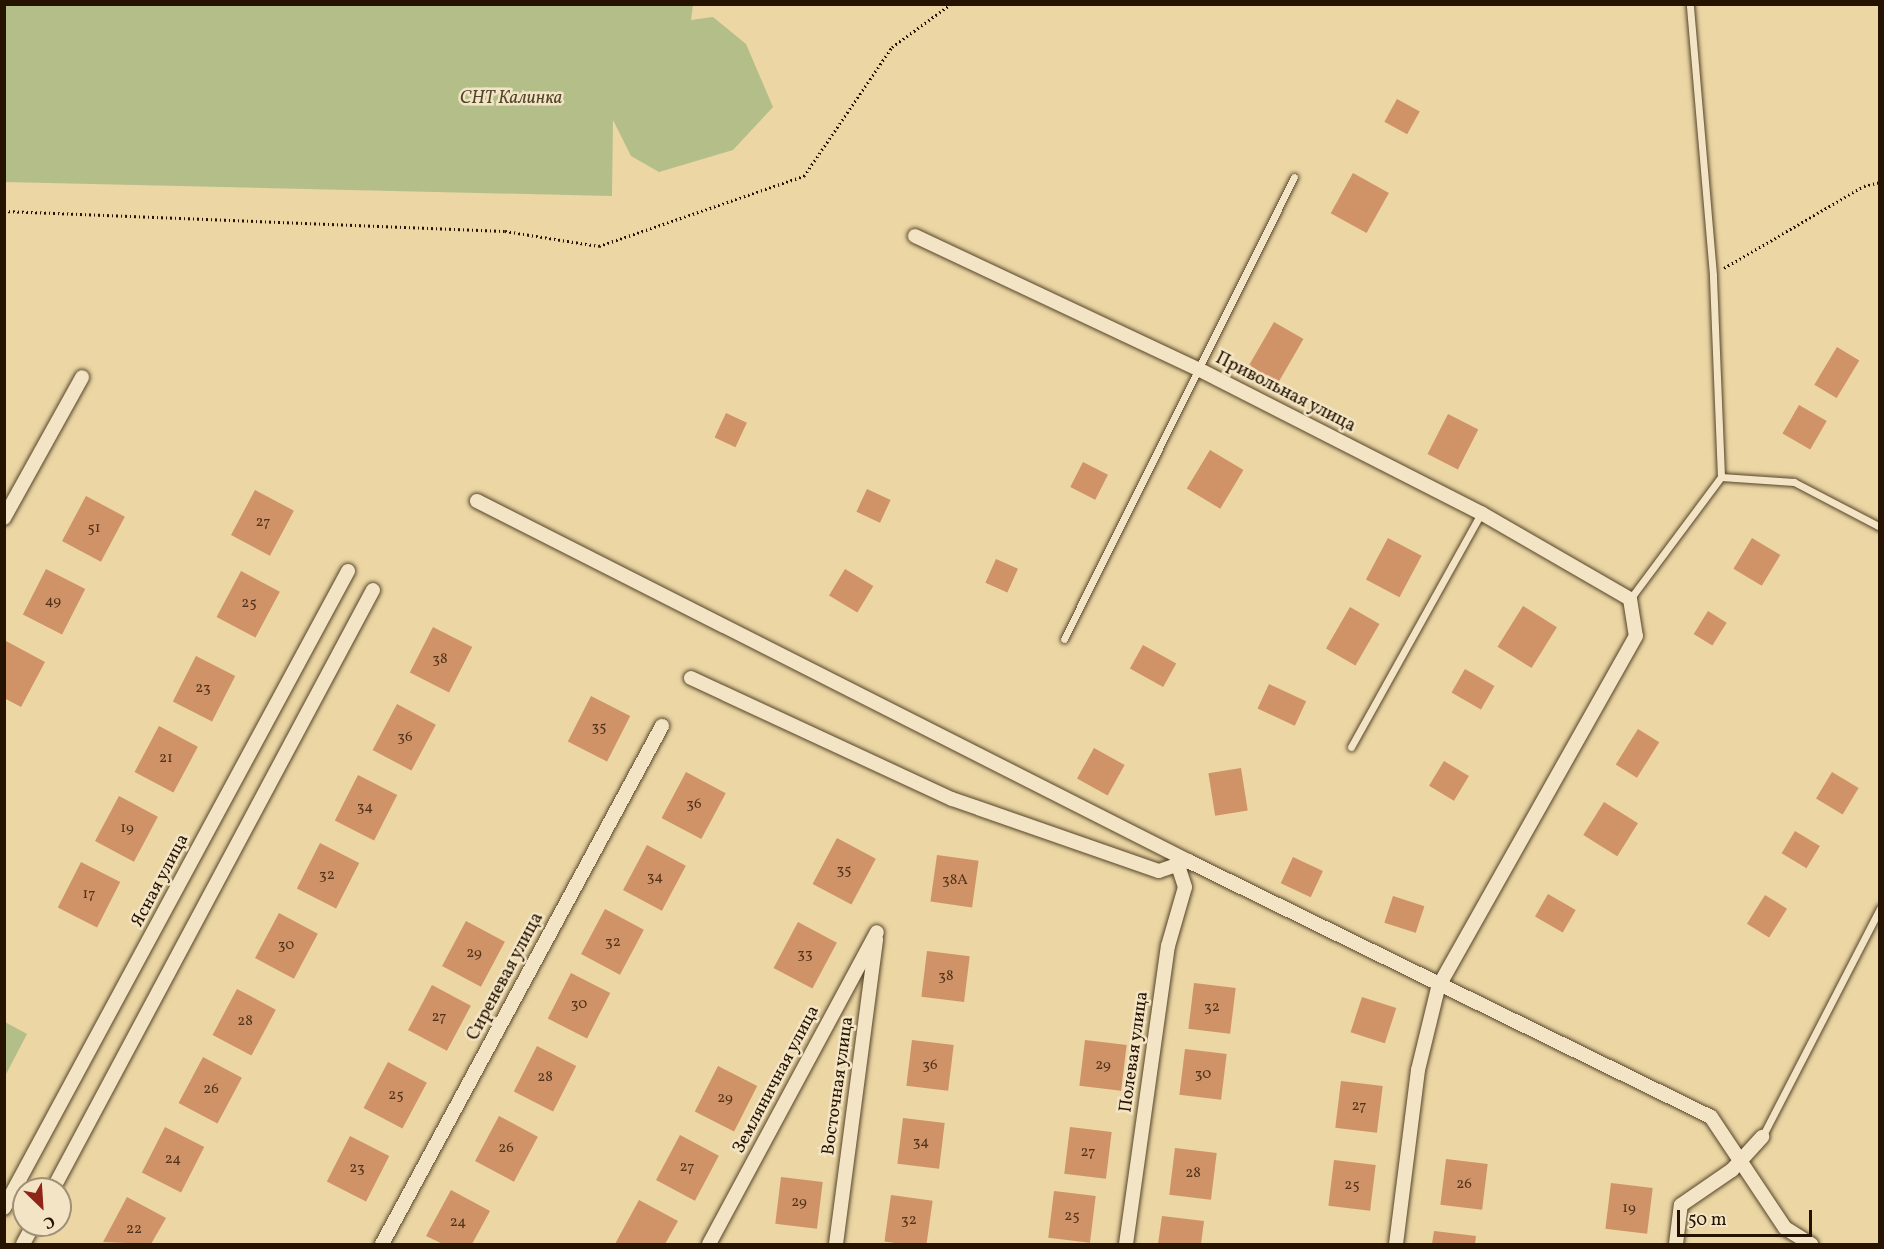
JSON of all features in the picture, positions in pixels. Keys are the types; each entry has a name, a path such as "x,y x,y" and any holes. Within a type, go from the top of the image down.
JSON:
{"street":[{"name":"Привольная улица","path":"915,236 1198,369 1481,513 1630,599"},
{"path":"4,518 82,377"},
{"path":"477,501 1183,865 1711,1117 1785,1228 1811,1245"},
{"name":"Ясная улица","path":"4,1208 348,571"},
{"path":"59,1177 373,590"},
{"path":"1396,1245 1418,1070 1438,988 1636,636 1630,599"},
{"path":"691,678 952,799 1159,871 1183,865"},
{"name":"Сиреневая улица","path":"382,1245 662,726"},
{"name":"Полевая улица","path":"1126,1245 1168,946 1185,887 1183,865"},
{"name":"Земляничная улица","path":"709,1245 877,932"},
{"name":"Восточная улица","path":"836,1245 877,932"},
{"path":"1676,1245 1681,1205 1741,1160 1762,1137"}],"lane":[{"path":"1630,599 1721,477 1713,275 1690,4"},
{"path":"1064,639 1294,177"},
{"path":"1721,477 1794,482 1880,527"},
{"path":"1351,747 1481,513"},
{"path":"1762,1137 1880,908"}],"path":[{"path":"4,211 505,231 599,246 804,176 892,47 951,4"},
{"path":"1713,275 1864,186 1880,182"}],"green space":[{"name":"СНТ Калинка","path":"5,4 693,5 691,20 713,17 746,44 773,107 733,150 659,172 631,156 613,120 612,196 5,182"},
{"path":"5,1022 27,1034 5,1076"}],"building":[{"path":"1397,99 1420,112 1407,134 1384,122"},
{"path":"1353,173 1389,193 1367,233 1331,213"},
{"path":"1274,322 1303,339 1278,382 1249,365"},
{"path":"1837,347 1859,360 1837,398 1814,385"},
{"path":"1799,405 1827,421 1810,450 1782,434"},
{"path":"726,413 747,423 735,447 715,437"},
{"path":"1448,414 1478,429 1458,470 1428,454"},
{"path":"1210,450 1243,470 1220,509 1187,489"},
{"path":"1083,462 1108,475 1095,500 1070,487"},
{"path":"867,489 891,500 880,523 856,512"},
{"path":"255,490 294,511 270,556 231,535"},
{"path":"86,496 125,517 101,562 62,541"},
{"path":"1388,538 1422,556 1399,597 1366,579"},
{"path":"1752,538 1780,555 1762,586 1733,569"},
{"path":"996,559 1018,569 1007,593 985,583"},
{"path":"46,569 85,589 62,634 23,614"},
{"path":"845,569 873,586 857,613 829,596"},
{"path":"241,571 280,592 255,638 217,617"},
{"path":"1523,606 1557,627 1531,668 1498,647"},
{"path":"1350,607 1379,624 1355,666 1326,649"},
{"path":"1708,611 1727,623 1712,646 1694,634"},
{"path":"433,627 472,647 449,692 410,672"},
{"path":"6,641 45,662 21,707 4,698"},
{"path":"1143,645 1176,663 1163,687 1130,669"},
{"path":"196,656 235,676 212,721 173,701"},
{"path":"1465,669 1494,686 1481,709 1452,692"},
{"path":"1269,684 1306,701 1295,726 1258,708"},
{"path":"591,696 630,716 607,761 568,741"},
{"path":"397,704 436,725 411,771 373,750"},
{"path":"159,726 198,747 173,793 135,772"},
{"path":"1638,729 1659,742 1637,778 1616,765"},
{"path":"1094,748 1125,765 1108,796 1077,779"},
{"path":"1444,761 1469,776 1454,801 1429,786"},
{"path":"1241,768 1248,810 1215,816 1208,773"},
{"path":"686,772 726,793 701,839 662,818"},
{"path":"1832,772 1859,788 1843,815 1816,799"},
{"path":"358,775 397,795 374,840 335,820"},
{"path":"119,796 158,817 134,862 95,841"},
{"path":"1604,802 1638,823 1617,856 1583,835"},
{"path":"1795,831 1820,846 1806,868 1782,853"},
{"path":"837,838 876,859 851,905 813,884"},
{"path":"320,843 359,863 336,908 297,888"},
{"path":"647,845 686,866 662,911 623,890"},
{"path":"937,855 979,861 972,907 930,902"},
{"path":"1293,857 1323,871 1311,897 1281,883"},
{"path":"81,862 120,882 97,927 58,907"},
{"path":"1548,894 1576,910 1563,933 1535,917"},
{"path":"1765,895 1787,909 1769,938 1747,924"},
{"path":"1393,896 1424,906 1416,933 1384,923"},
{"path":"605,909 644,930 620,975 581,954"},
{"path":"279,913 318,934 294,979 255,958"},
{"path":"466,921 505,942 481,987 442,966"},
{"path":"798,922 837,943 812,989 774,968"},
{"path":"927,951 970,956 964,1002 921,997"},
{"path":"571,973 610,993 587,1038 548,1018"},
{"path":"1194,983 1236,988 1230,1034 1188,1029"},
{"path":"432,985 471,1006 447,1051 408,1030"},
{"path":"237,989 276,1010 251,1056 213,1035"},
{"path":"1362,997 1396,1008 1385,1043 1351,1032"},
{"path":"912,1040 954,1045 948,1091 906,1086"},
{"path":"1085,1040 1127,1045 1121,1091 1079,1086"},
{"path":"537,1046 576,1066 553,1111 514,1091"},
{"path":"1185,1049 1227,1054 1221,1100 1179,1095"},
{"path":"203,1057 242,1078 217,1124 179,1103"},
{"path":"388,1062 427,1083 402,1129 364,1108"},
{"path":"718,1066 757,1086 734,1131 695,1111"},
{"path":"1341,1081 1383,1086 1377,1133 1335,1128"},
{"path":"499,1116 538,1137 514,1182 475,1161"},
{"path":"903,1118 945,1123 939,1169 897,1164"},
{"path":"165,1127 204,1147 181,1192 142,1172"},
{"path":"1070,1127 1112,1132 1106,1179 1064,1174"},
{"path":"680,1135 719,1156 695,1201 656,1180"},
{"path":"350,1136 389,1156 366,1201 327,1181"},
{"path":"1175,1148 1217,1153 1211,1200 1169,1195"},
{"path":"1446,1159 1488,1164 1482,1210 1440,1205"},
{"path":"1334,1160 1376,1165 1370,1211 1328,1206"},
{"path":"781,1177 823,1182 817,1229 775,1224"},
{"path":"1611,1183 1653,1188 1647,1234 1605,1229"},
{"path":"451,1190 490,1211 472,1244 443,1244 426,1236"},
{"path":"1054,1191 1096,1196 1090,1243 1048,1238"},
{"path":"891,1195 933,1201 927,1244 884,1242"},
{"path":"127,1197 166,1218 151,1244 103,1242"},
{"path":"639,1200 678,1221 665,1244 615,1244"},
{"path":"1162,1216 1204,1221 1201,1244 1158,1244"},
{"path":"1434,1231 1476,1236 1475,1244 1432,1244"}]}
